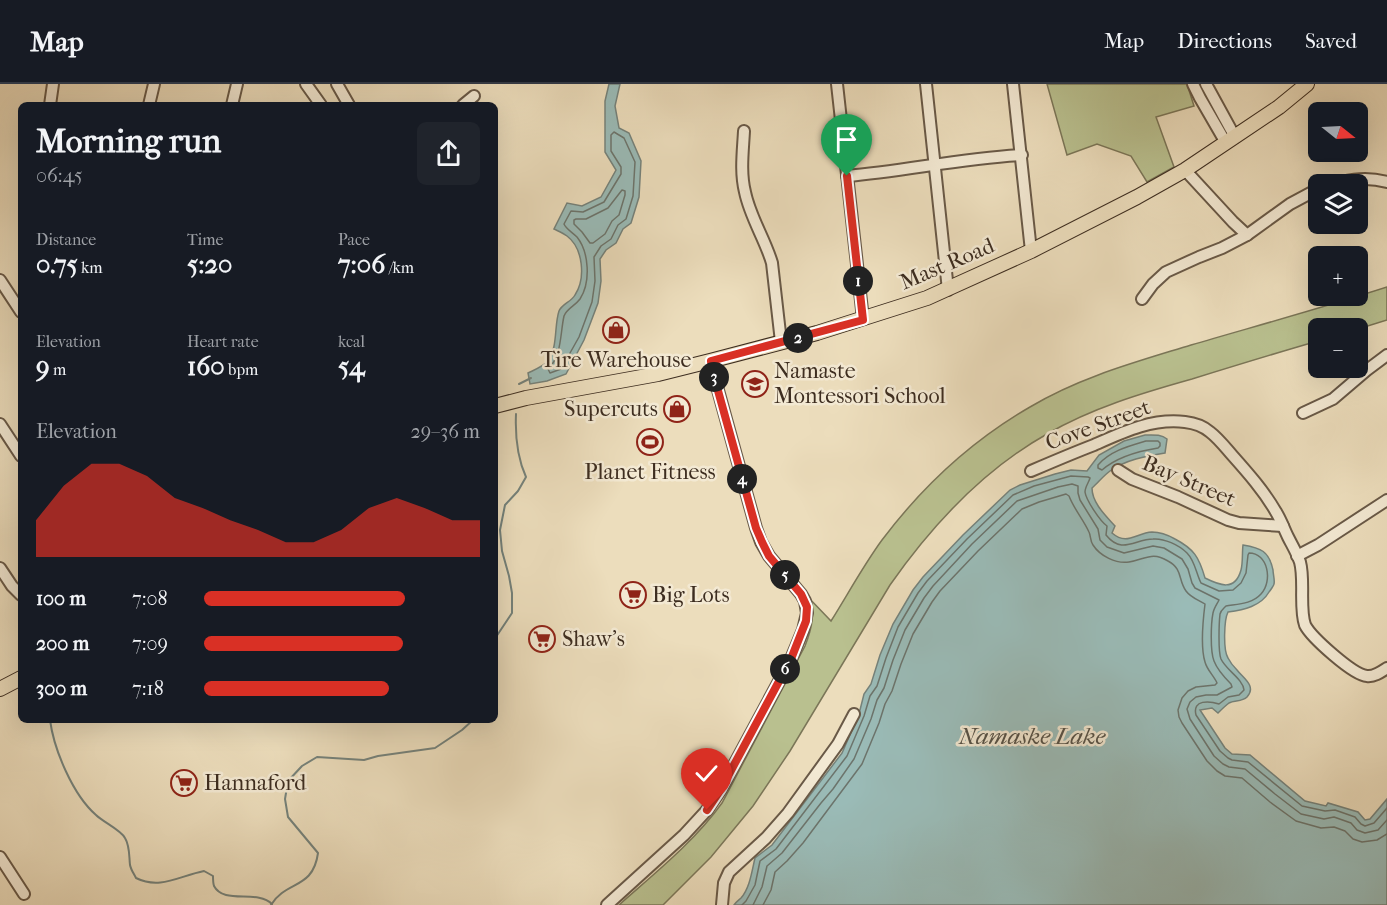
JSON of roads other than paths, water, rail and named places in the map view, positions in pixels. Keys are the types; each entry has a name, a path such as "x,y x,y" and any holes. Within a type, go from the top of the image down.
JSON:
{"main road":[{"name":"Mast Road","path":"498,405 658,374 711,361 863,320 948,290 1031,251 1185,170 1279,107 1307,84"},
{"path":"0,689 18,680"}],"street":[{"path":"50,102 53,84"},
{"path":"150,102 154,84"},
{"path":"233,102 237,84"},
{"path":"306,84 319,102"},
{"path":"337,84 347,102"},
{"path":"837,84 863,320"},
{"path":"926,84 948,290"},
{"path":"1013,84 1031,251"},
{"path":"1193,84 1200,98 1230,140"},
{"path":"1206,84 1230,140"},
{"path":"467,102 474,96"},
{"path":"744,131 742,173 745,194 769,252 775,274 781,342"},
{"path":"847,176 1022,155"},
{"path":"1185,170 1247,236"},
{"path":"1368,178 1387,182"},
{"path":"1142,299 1166,272 1247,236 1308,193"},
{"path":"0,280 18,307"},
{"path":"1303,413 1333,399 1387,355"},
{"path":"608,905 684,835 707,810 721,789 791,659 806,621 807,607 801,594 769,556 756,528 711,361"},
{"name":"Cove Street","path":"1031,471 1136,428 1168,421 1194,424 1210,432 1247,472 1267,498 1298,556 1301,567 1303,616 1308,630 1339,660 1358,674 1372,676 1387,668"},
{"path":"0,424 18,451"},
{"name":"Bay Street","path":"1118,470 1132,479 1228,520 1283,526"},
{"path":"1298,556 1387,500"},
{"path":"0,568 18,592"},
{"path":"722,905 724,883 729,872 766,838 788,813 838,744 854,714"},
{"path":"0,857 24,894"}],"water":[{"path":"609,84 620,84 615,106 619,128 629,133 641,161 639,197 631,223 623,229 616,243 606,250 600,259 601,281 598,303 584,340 566,374 530,384 528,373 548,361 555,343 559,311 575,295 581,280 581,264 577,248 567,236 554,229 567,203 582,206 601,197 616,170 605,152 605,101"},
{"name":"Namaske Lake","path":"1145,435 1165,437 1167,439 1165,453 1122,464 1107,473 1092,488 1097,504 1115,526 1112,533 1117,537 1127,539 1152,532 1170,536 1187,546 1195,554 1205,578 1216,583 1226,585 1235,582 1242,567 1243,545 1263,551 1273,570 1274,584 1266,597 1252,606 1228,612 1226,621 1226,654 1248,682 1250,693 1245,699 1229,703 1218,713 1212,708 1200,710 1225,748 1232,754 1250,755 1305,801 1326,806 1328,803 1358,812 1365,820 1370,819 1387,799 1387,905 734,905 747,889 755,858 772,845 842,753 893,624 923,577 1010,490 1071,470 1087,471 1099,455 1124,441"}],"waterway":[{"path":"519,384 531,378"},
{"path":"498,634 512,613 512,593 502,551 500,530 505,505 518,491 526,477 517,447 516,414"},
{"path":"50,723 60,758 72,784 99,818 125,838 129,848 130,867 136,878 153,883 170,881 204,871 213,876 214,886 225,895 258,898 272,904"},
{"path":"271,905 277,897 311,873 318,853 288,817 285,799 288,781 302,766 317,757 364,760 435,748 470,723"}],"place":[{"name":"Tire Warehouse","path":"616,330"},
{"name":"Namaste Montessori School","path":"755,384"},
{"name":"Supercuts","path":"677,409"},
{"name":"Planet Fitness","path":"650,442"},
{"name":"Big Lots","path":"633,595"},
{"name":"Shaw's","path":"542,639"},
{"name":"Hannaford","path":"184,783"}]}
